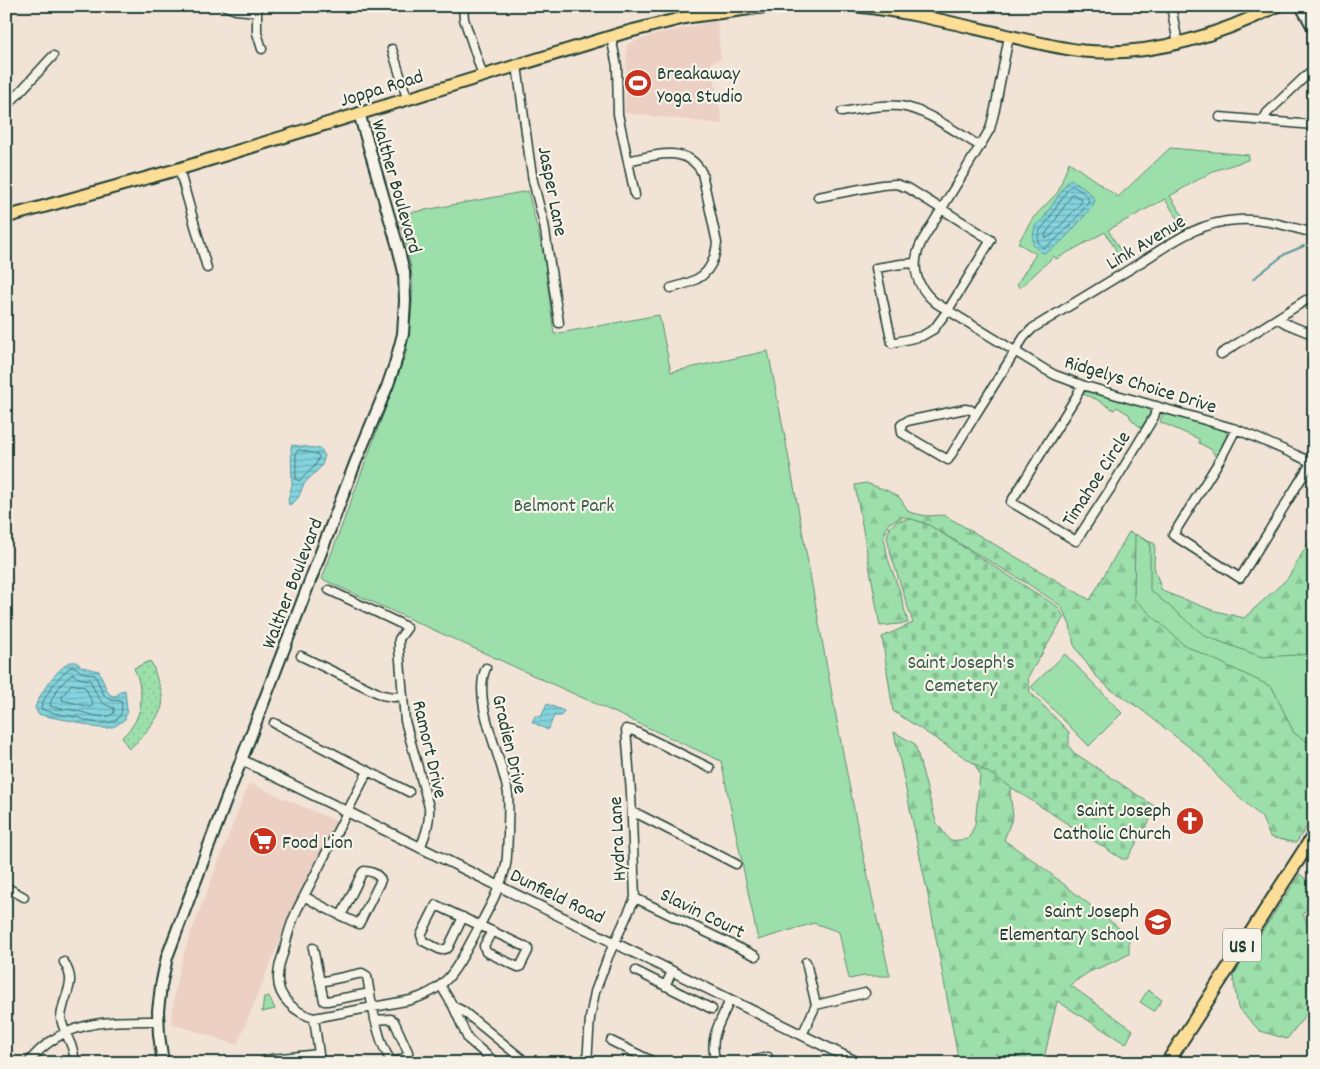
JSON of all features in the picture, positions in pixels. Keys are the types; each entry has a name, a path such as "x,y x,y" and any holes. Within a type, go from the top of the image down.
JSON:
{"highway":[{"name":"US 1","path":"1167,1063 1314,835"}],"main road":[{"name":"Joppa Road","path":"6,217 179,169 611,37 688,17 769,6"},
{"path":"857,6 915,15 1060,47 1098,52 1139,50 1178,44 1226,29 1276,6"},
{"path":"1301,6 1314,29"},
{"name":"Walther Boulevard","path":"163,1063 158,1021 161,986 168,956 356,461 387,387 403,334 404,272 359,113"}],"street":[{"path":"225,6 236,10 257,9 257,34 262,48"},
{"path":"463,6 464,19 483,76"},
{"path":"1171,6 1178,44"},
{"path":"818,197 896,184 908,188 942,209 991,240 948,310 934,329 914,338 892,343 876,268 915,263 919,246 942,209 990,129 1009,36"},
{"path":"611,37 617,66 618,114 635,195"},
{"path":"392,49 407,98"},
{"path":"6,107 53,56"},
{"name":"Jasper Lane","path":"517,65 533,180 544,224 559,323"},
{"path":"1263,121 1267,113 1312,69 1314,71"},
{"path":"842,112 886,106 908,108 928,115 980,146"},
{"path":"1220,117 1314,125"},
{"path":"628,161 654,155 677,155 694,161 702,173 717,243 716,254 713,263 703,276 688,284 671,288"},
{"path":"179,169 207,268"},
{"name":"Link Avenue","path":"976,414 971,410 965,409 907,421 901,425 902,433 948,460 1024,337 1033,328 1168,244 1197,229 1219,222 1245,220 1276,224 1314,233"},
{"name":"Ridgelys Choice Drive","path":"915,263 921,287 930,298 1049,372 1082,385 1236,429 1312,464"},
{"path":"1221,354 1306,300"},
{"path":"1278,319 1314,335"},
{"name":"Timahoe Circle","path":"1082,385 1011,502 1076,541 1154,417 1157,406"},
{"path":"1236,429 1221,458 1173,536 1240,578 1312,464"},
{"name":"Ramort Drive","path":"330,590 407,628 402,634 399,645 405,721 430,815 428,828 420,848"},
{"path":"301,656 382,696 402,696"},
{"name":"Gradien Drive","path":"441,986 459,963 499,886 506,868 508,798 506,784 484,706 482,677 486,668"},
{"path":"274,723 409,792"},
{"name":"Hydra Lane","path":"587,1063 590,1018 595,992 614,942 635,898 632,813 626,729 634,730 710,768"},
{"name":"Dunfield Road","path":"242,760 856,1062"},
{"path":"368,771 304,896 289,930 278,970 278,982 282,994 287,1002 299,1012 314,1018 417,998 441,986 453,1006 468,1039 496,1063"},
{"path":"632,813 640,815 736,864"},
{"path":"304,896 341,916 360,924 381,880 377,875 364,871 341,916"},
{"path":"6,887 24,897"},
{"name":"Slavin Court","path":"635,898 756,956"},
{"path":"463,917 448,948 441,950 423,941 421,934 436,905 480,924 528,948 520,967 486,952 484,946 492,931"},
{"path":"313,948 324,1001 328,1002 370,993"},
{"path":"64,962 71,981 61,1015 75,1055 74,1063"},
{"path":"802,1035 816,1005 806,962"},
{"path":"636,971 712,1009"},
{"path":"665,986 672,972"},
{"path":"320,982 362,973 367,976 375,1020 389,1058 395,1061 408,1055 394,1021 391,1019 375,1020"},
{"path":"816,1005 865,993"},
{"path":"716,1063 713,1047 714,1038 730,1000"},
{"path":"453,1006 463,1010 521,1058 518,1063"},
{"path":"314,1018 319,1063"},
{"path":"28,1063 46,1045 66,1033 84,1026 102,1022 158,1021"},
{"path":"611,1040 656,1063"},
{"path":"262,1063 272,1059 319,1054"},
{"path":"744,1063 768,1057"}],"shaded area":[{"path":"717,21 721,59 711,63 723,124 625,113 627,44 653,35"},
{"path":"249,783 338,822 296,901 237,1045 171,1023 179,970 190,935"}],"green space":[{"path":"1170,148 1249,155 1248,160 1213,171 1170,196 1186,221 1181,224 1165,199 1108,230 1125,258 1122,260 1105,232 1056,259 1054,256 1020,288 1017,284 1036,254 1018,243 1033,218 1058,192 1069,162 1118,197"},
{"name":"Belmont Park","path":"528,191 544,256 554,334 659,315 671,372 768,351 856,820 890,976 864,976 849,979 839,932 814,923 758,940 721,761 322,579 406,353 412,311 412,279 398,215"},
{"path":"1086,390 1147,408 1150,413 1141,428 1130,418 1130,415 1117,407 1114,410 1096,399 1083,394"},
{"path":"1163,413 1225,430 1227,435 1216,458 1212,450 1199,443 1199,439 1160,422"},
{"path":"866,483 899,497 909,512 926,516 944,515 1090,600 1129,532 1155,544 1154,567 1162,591 1212,610 1244,618 1288,578 1314,533 1314,816 1296,843 1270,837 1262,818 1219,778 1202,757 1139,708 1110,689 1094,674 1074,645 1070,625 1061,606 1028,584 925,523 903,517 889,523 886,529 884,538 888,559 900,592 908,623 880,626 855,485"},
{"name":"Saint Joseph's Cemetery","path":"912,519 929,525 1058,607 1064,617 1028,677 1030,692 1069,732 1069,746 1073,752 1157,808 1127,859 1122,859 893,711 882,637 913,623 887,537 890,527 897,521"},
{"path":"1135,534 1150,543 1150,590 1205,636 1262,657 1314,654 1314,746 1294,733 1272,687 1184,645 1134,599"},
{"path":"1065,654 1122,713 1089,746 1031,687"},
{"path":"150,661 161,692 162,706 148,729 129,749 122,737 135,722 141,696 138,677 134,668"},
{"path":"894,732 915,744 936,822 950,841 968,839 975,825 980,774 969,754 1014,778 1010,792 1013,816 1004,840 1037,863 1129,936 1129,954 1089,972 1070,985 1133,1030 1126,1044 1057,1001 1043,1063 959,1063 929,900"},
{"path":"1300,874 1314,886 1314,895 1303,914 1314,939 1314,1004 1287,1039 1260,1031 1238,1008 1233,976"},
{"path":"1148,990 1162,1000 1154,1011 1140,1002"},
{"path":"269,996 275,1009 262,1012 264,997"}],"water":[{"path":"1070,179 1090,193 1095,200 1092,207 1062,241 1055,247 1042,253 1033,245 1035,226 1043,219"},
{"path":"292,445 321,449 324,459 320,468 303,486 298,498 289,505 288,499 292,485"},
{"path":"69,662 76,662 82,667 99,671 107,691 112,696 118,695 120,691 125,690 127,709 125,719 115,726 104,728 38,714 35,707 41,694 53,677"},
{"path":"547,704 564,711 561,716 554,716 548,730 532,722 535,716 541,717"}],"waterway":[{"path":"1253,279 1285,254 1304,246"}],"place":[{"name":"Breakaway Yoga Studio","path":"638,83"},
{"name":"Saint Joseph Catholic Church","path":"1190,821"},
{"name":"Food Lion","path":"263,841"},
{"name":"Saint Joseph Elementary School","path":"1158,922"}]}
